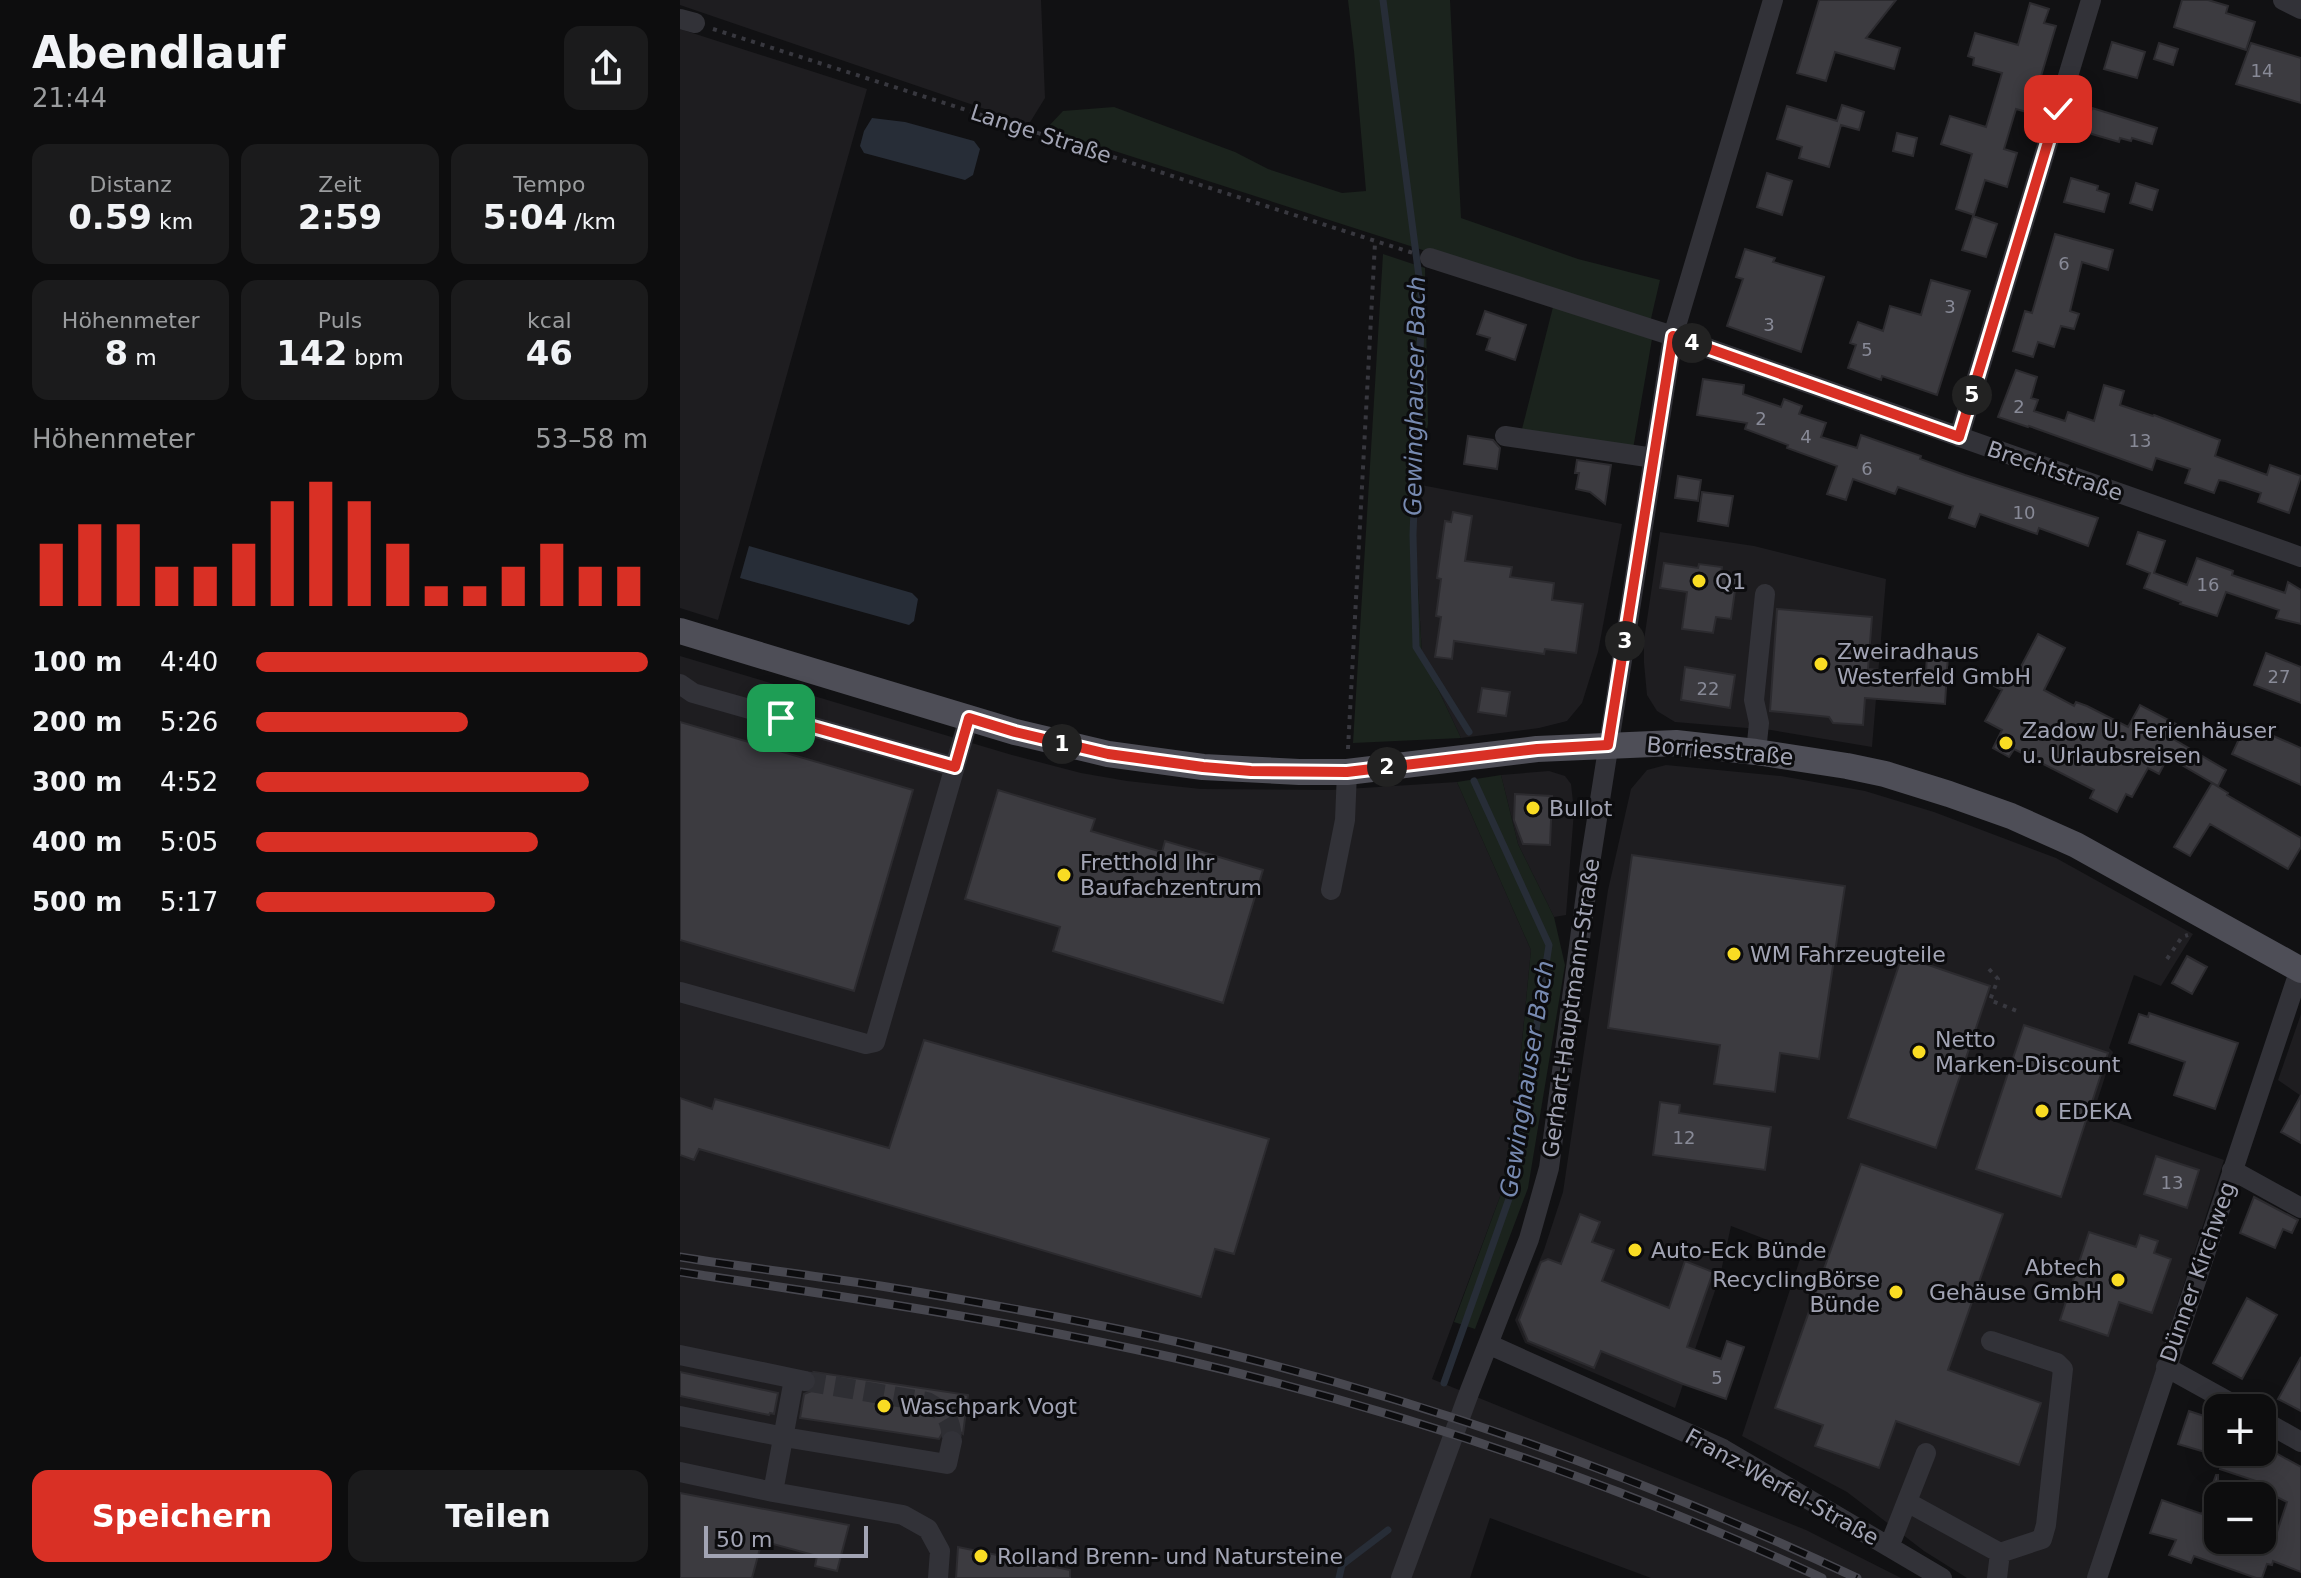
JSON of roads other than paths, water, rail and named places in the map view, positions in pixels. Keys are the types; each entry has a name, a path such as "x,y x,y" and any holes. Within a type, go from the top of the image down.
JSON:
{"main road":[{"name":"Borriesstraße","path":"680,631 1061,744 1155,761 1251,771 1347,772 1537,749 1676,743 1756,752 1885,774 2011,816 2088,851 2301,969"}],"street":[{"name":"Gerhart-Hauptmann-Straße","path":"1401,1578 1529,1239 1549,1168 1608,745 1673,336 1773,0"},
{"path":"1959,437 2091,0"},
{"path":"2283,0 2301,9"},
{"path":"1430,258 1673,336"},
{"name":"Brechtstraße","path":"1673,336 2301,557"},
{"path":"1505,436 1654,458"},
{"path":"1756,752 1759,723 1754,700 1765,594"},
{"path":"680,684 693,693 955,767"},
{"path":"680,992 866,1044 875,1042 969,718"},
{"path":"1331,890 1345,820 1347,772"},
{"name":"Dünner Kirchweg","path":"2097,1578 2301,969"},
{"path":"2232,1170 2301,1208"},
{"path":"1907,1502 2000,1553 2042,1539 2063,1369 2057,1363 1991,1341"},
{"name":"Franz-Werfel-Straße","path":"1488,1344 1723,1449 1942,1578"},
{"path":"680,1355 800,1380 773,1492"},
{"path":"2166,1367 2215,1394"},
{"path":"680,1416 947,1464 952,1441"},
{"path":"2276,1428 2301,1442"},
{"path":"1889,1547 1926,1453"},
{"path":"680,1472 903,1515 928,1529 940,1551 938,1578"},
{"path":"1997,1578 2000,1553"}],"waterway":[{"name":"Gewinghauser Bach","path":"1383,0 1422,300 1413,535 1416,647 1469,732"},
{"name":"Gewinghauser Bach","path":"1444,1383 1511,1193 1549,945 1474,781"},
{"name":"Gewinghauser Bach","path":"1339,1578 1342,1565 1388,1530"}],"tunnel":[{"path":"805,1381 927,1402 946,1417 952,1441"}],"railway":[{"path":"680,1257 861,1283 1069,1319 1265,1363 1438,1413 1608,1472 1857,1578"},
{"path":"680,1272 990,1321 1175,1358 1341,1400 1585,1480 1665,1510 1822,1578"}],"place":[{"name":"Q1","path":"1699,581"},
{"name":"Zweiradhaus Westerfeld GmbH","path":"1821,664"},
{"name":"Zadow U. Ferienhäuser u. Urlaubsreisen","path":"2006,743"},
{"name":"Bullot","path":"1533,808"},
{"name":"Fretthold Ihr Baufachzentrum","path":"1064,875"},
{"name":"WM Fahrzeugteile","path":"1734,954"},
{"name":"Netto Marken-Discount","path":"1919,1052"},
{"name":"EDEKA","path":"2042,1111"},
{"name":"Auto-Eck Bünde","path":"1635,1250"},
{"name":"Abtech Gehäuse GmbH","path":"2118,1280"},
{"name":"RecyclingBörse Bünde","path":"1896,1292"},
{"name":"Waschpark Vogt","path":"884,1406"},
{"name":"Rolland Brenn- und Natursteine","path":"981,1556"}]}
